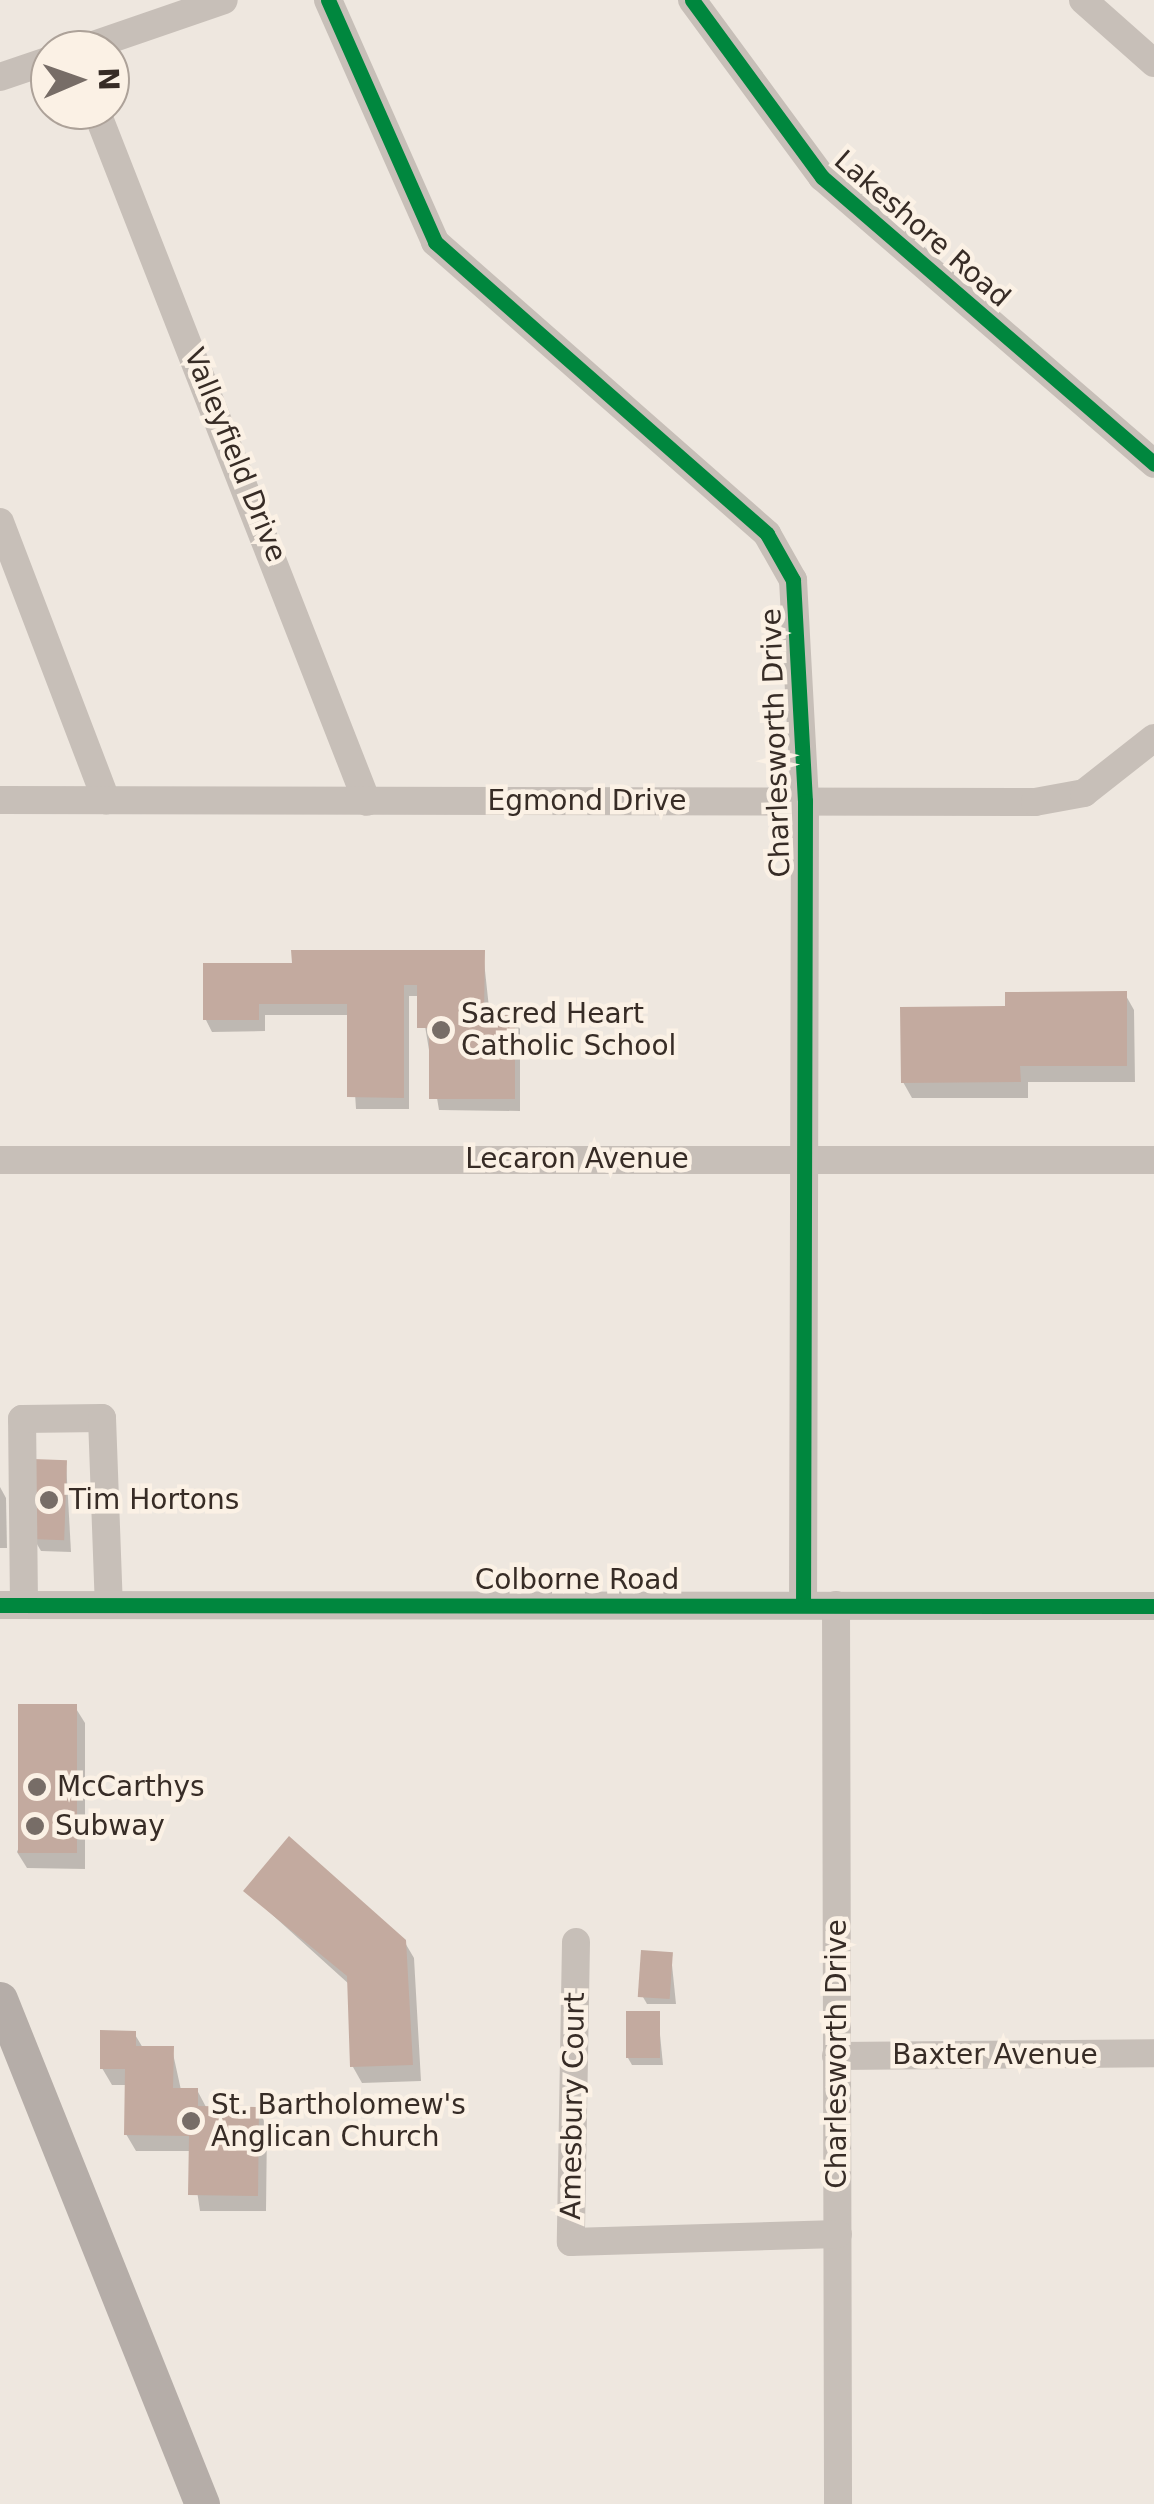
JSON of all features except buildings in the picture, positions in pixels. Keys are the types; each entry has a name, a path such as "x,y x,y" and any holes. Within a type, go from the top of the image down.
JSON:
{"main road":[{"path":"0,1999 202,2504"}],"street":[{"path":"130,32 224,0"},
{"name":"Charlesworth Drive","path":"328,0 434,242 767,534 794,580 803,625 806,801 803,1605"},
{"name":"Lakeshore Road","path":"692,0 822,177 1154,464"},
{"path":"1082,0 1154,63"},
{"path":"0,78 30,67"},
{"name":"Valleyfield Drive","path":"104,130 367,802"},
{"path":"0,522 106,800"},
{"name":"Egmond Drive","path":"0,800 1060,800 1106,780 1154,738"},
{"name":"Lecaron Avenue","path":"0,1160 1154,1160"},
{"path":"12,1605 23,1550 22,1427 102,1418 109,1605"},
{"name":"Colborne Road","path":"12,1605 1154,1606"},
{"name":"Charlesworth Drive","path":"836,1605 838,2504"},
{"name":"Amesbury Court","path":"576,1942 571,2242 838,2234"},
{"name":"Baxter Avenue","path":"836,2056 1154,2053"}],"cycle path":[{"path":"328,0 435,242 767,534 793,580 805,801 803,1605"},
{"path":"692,0 822,177 1154,464"},
{"path":"0,1605 1154,1606"}],"place":[{"name":"Sacred Heart Catholic School","path":"441,1030"},
{"name":"Tim Hortons","path":"49,1500"},
{"name":"McCarthys","path":"37,1787"},
{"name":"Subway","path":"35,1826"},
{"name":"St. Bartholomew's Anglican Church","path":"191,2121"}]}
